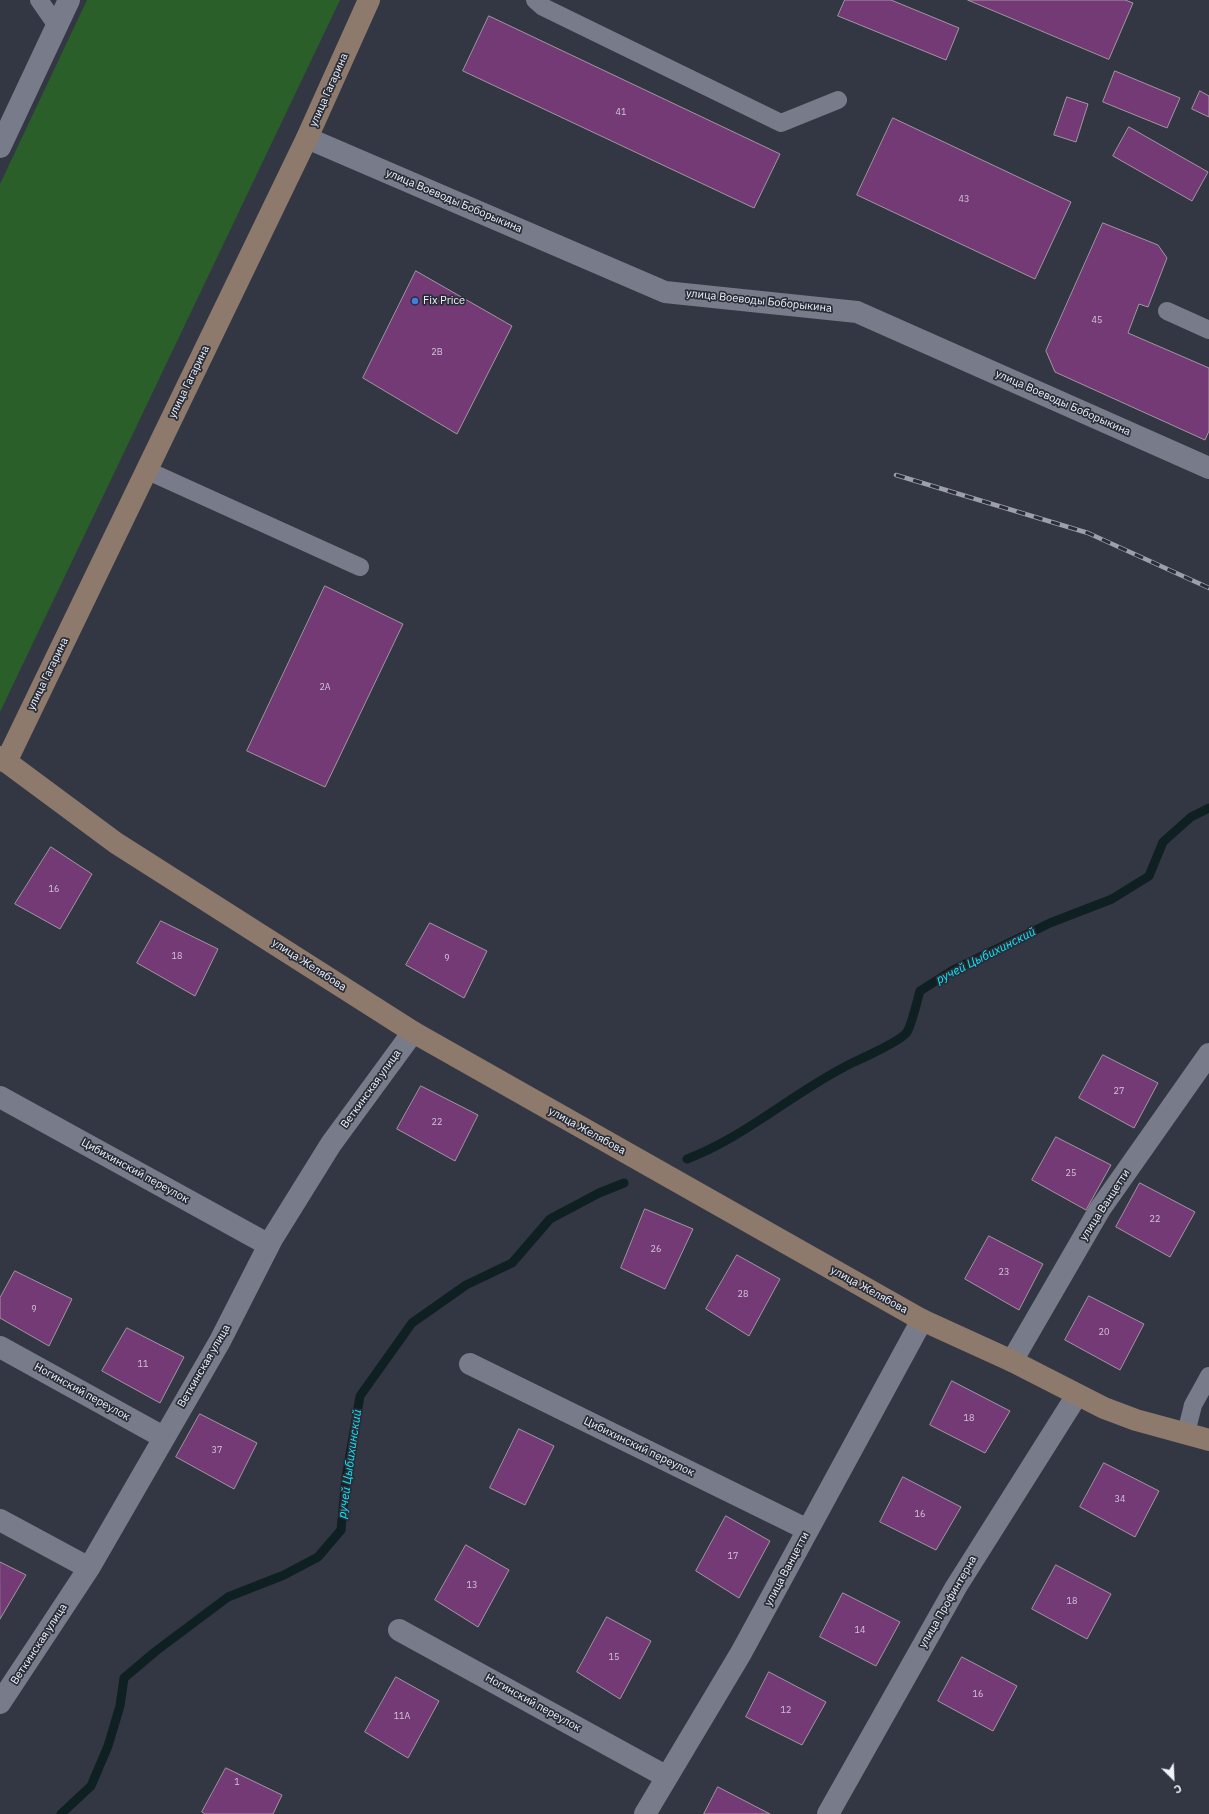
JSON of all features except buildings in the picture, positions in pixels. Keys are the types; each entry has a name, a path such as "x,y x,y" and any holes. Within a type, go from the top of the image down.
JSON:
{"main road":[{"name":"улица Гагарина","path":"3,760 307,138 368,0"},
{"name":"улица Желябова","path":"3,760 116,843 413,1032 922,1320 1012,1361 1104,1408 1136,1420 1209,1440"}],"street":[{"path":"0,147 69,0"},
{"name":"улица Воеводы Боборыкина","path":"307,138 665,292 857,312 1209,468"},
{"name":"Веткинская улица","path":"0,1703 89,1568 220,1340 269,1245 331,1144 413,1032"},
{"name":"улица Ванцетти","path":"1012,1361 1100,1209 1209,1054"},
{"name":"Цибихинский переулок","path":"0,1097 269,1245"},
{"name":"улица Ванцетти","path":"645,1814 740,1653 922,1320"},
{"name":"Ногинский переулок","path":"0,1347 163,1437"},
{"name":"Цибихинский переулок","path":"470,1364 808,1530"},
{"name":"улица Профинтерна","path":"828,1814 956,1587 1077,1395"},
{"path":"0,1520 89,1568"},
{"name":"Ногинский переулок","path":"399,1630 667,1777"}],"lane":[{"path":"39,0 57,26"},
{"path":"535,0 543,7 780,123 838,100"},
{"path":"1167,311 1209,330"},
{"path":"146,470 360,567"},
{"path":"1186,1433 1193,1405 1209,1376"}],"green space":[{"path":"87,0 340,0 0,712 0,184"}],"waterway":[{"name":"ручей Цыбихинский","path":"687,1159 751,1126 831,1074 898,1040 907,1032 911,1024 920,991 953,970 1050,923 1112,899 1149,876 1163,842 1191,817 1209,808"},
{"name":"ручей Цыбихинский","path":"61,1814 91,1786 108,1746 120,1706 124,1678 156,1651 228,1597 284,1575 318,1557 341,1530 346,1478 360,1396 412,1323 466,1285 512,1263 550,1219 599,1193 624,1183"}],"railway":[{"path":"896,475 1088,533 1209,588"}],"place":[{"name":"Fix Price","path":"415,301"}]}
